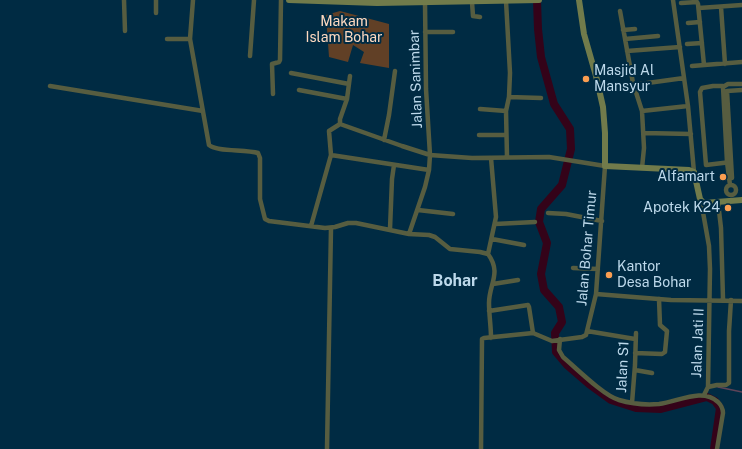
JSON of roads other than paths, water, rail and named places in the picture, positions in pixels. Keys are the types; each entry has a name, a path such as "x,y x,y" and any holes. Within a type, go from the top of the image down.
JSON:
{"street":[{"path":"124,0 125,31"},
{"path":"156,0 156,13"},
{"path":"193,0 190,40 208,143 210,147 258,153 260,158 260,199 263,214 267,220 331,228 350,222 409,234 432,236 452,249 488,254"},
{"path":"250,56 254,0"},
{"path":"273,94 272,64 279,62 280,59 281,0"},
{"path":"289,0 425,2 539,0"},
{"path":"579,0 584,34 603,107 605,166"},
{"path":"673,0 688,106 694,172 702,201 706,203 718,202 733,198 739,190 732,185 723,86"},
{"path":"506,1 510,74 505,135 507,158"},
{"name":"Jalan Sanimbar","path":"409,234 418,210 429,170 430,155 425,2"},
{"path":"472,2 473,16 480,17"},
{"path":"681,3 697,2 704,65"},
{"path":"698,8 742,5"},
{"path":"721,6 725,64"},
{"path":"620,11 633,85 637,92 642,111 644,133 642,168"},
{"path":"688,22 700,22"},
{"path":"623,30 635,29"},
{"path":"425,32 453,32"},
{"path":"625,39 658,36"},
{"path":"167,39 190,40"},
{"path":"687,44 702,43"},
{"path":"627,51 680,47"},
{"path":"692,66 742,62"},
{"path":"384,140 395,71"},
{"path":"292,73 349,84"},
{"path":"311,226 331,155 329,131 340,124 347,99 350,76"},
{"path":"633,85 684,78"},
{"path":"729,162 706,165 700,92 702,88 706,86 742,84"},
{"path":"50,86 203,111"},
{"path":"299,90 347,99"},
{"path":"727,125 727,91 742,90"},
{"path":"509,97 541,98"},
{"path":"642,111 688,106"},
{"path":"480,109 506,111"},
{"path":"340,124 430,155 472,158 565,158 605,166 689,170 694,172"},
{"path":"644,133 691,134"},
{"path":"479,135 505,135"},
{"path":"331,155 429,170"},
{"path":"491,158 496,212 495,224 488,254 493,264 494,276 489,297 491,338"},
{"path":"390,229 394,165"},
{"name":"Jalan Bohar Timur","path":"588,331 596,294 605,166"},
{"path":"732,185 727,187 726,190 728,194 733,198 742,200"},
{"name":"Jalan Jati II","path":"702,201 709,254 710,300 708,388"},
{"path":"718,202 721,228 723,299"},
{"path":"418,210 454,214"},
{"path":"548,213 566,214 602,221"},
{"path":"495,224 534,222"},
{"path":"326,449 331,228"},
{"path":"492,239 524,245"},
{"path":"573,268 598,269"},
{"path":"493,284 518,280"},
{"path":"596,294 659,299 742,300"},
{"path":"635,353 662,354 665,352 668,331 660,325 659,299"},
{"path":"706,395 708,388 714,385 726,385 729,383 729,331 731,300"},
{"path":"489,311 528,305 534,333"},
{"path":"481,449 482,341 484,338 534,333 552,341 583,337 588,331 635,339"},
{"name":"Jalan S1","path":"632,402 636,333"},
{"path":"559,339 560,353 611,396 617,399 649,404 667,403 706,395 717,401 723,410 717,449"},
{"path":"635,370 652,373"}],"waterway":[{"path":"537,0 541,57 554,104 570,129 571,149 562,185 541,209 539,222 547,243 541,274 544,290 559,307 562,322 555,333 556,352 567,365 611,400 636,408 661,409 707,397 715,401 720,408 714,449"},
{"path":"718,387 742,392"}],"place":[{"name":"Masjid Al Mansyur","path":"586,79"},
{"name":"Alfamart","path":"723,177"},
{"name":"Apotek K24","path":"728,208"},
{"name":"Kantor Desa Bohar","path":"609,275"}],"district":[{"name":"Bohar","path":"455,281"}],"park label":[{"name":"Makam Islam Bohar","path":"344,30"}]}
